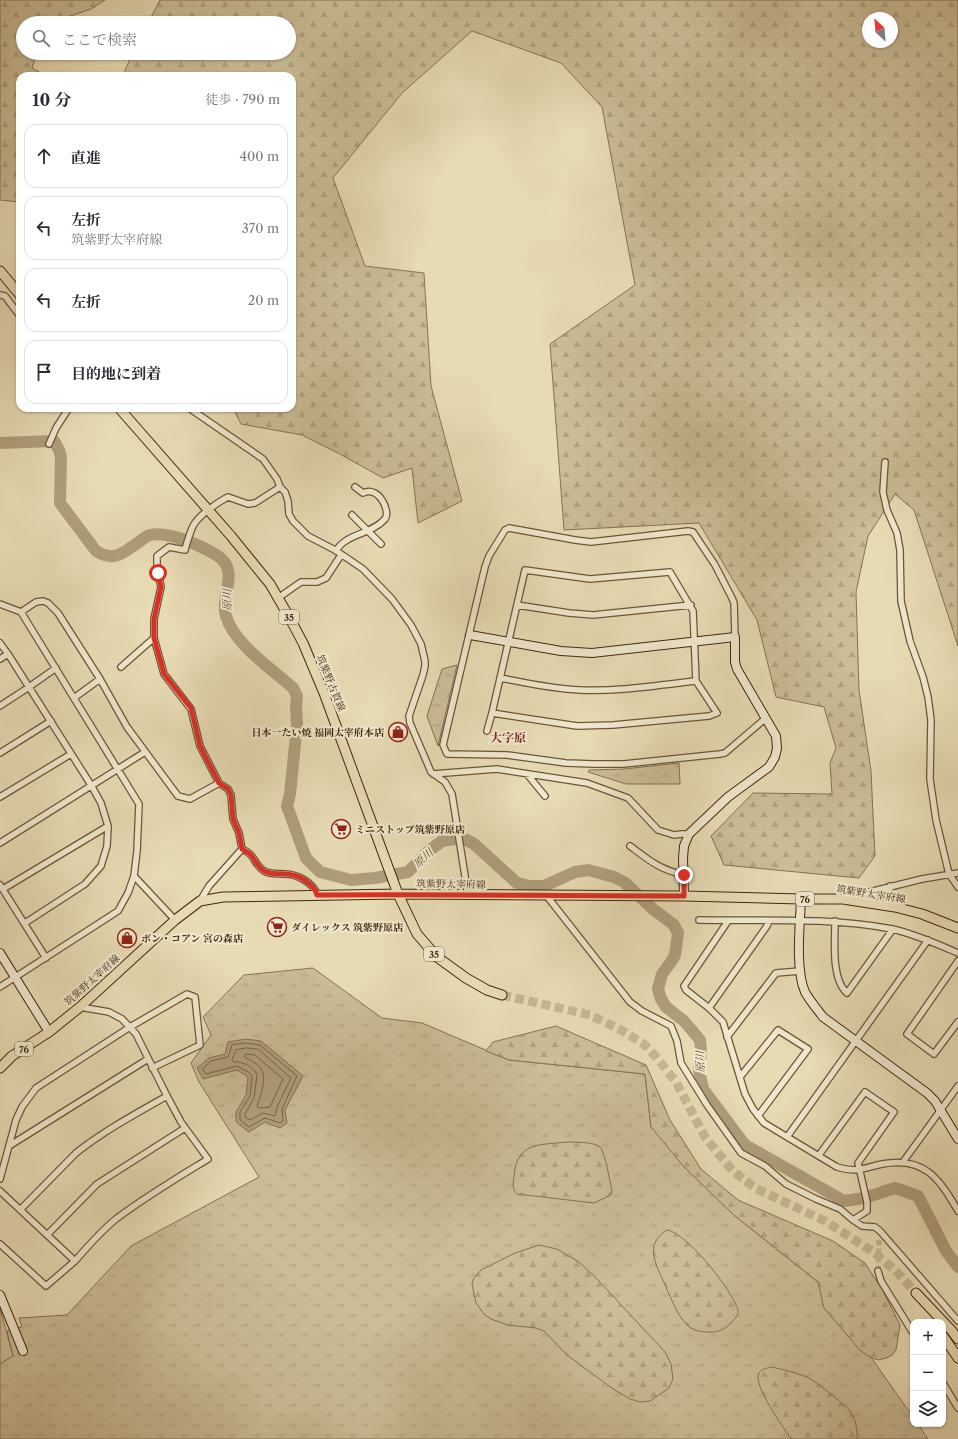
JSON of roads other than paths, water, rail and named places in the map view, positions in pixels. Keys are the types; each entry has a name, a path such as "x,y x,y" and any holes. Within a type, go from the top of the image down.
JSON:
{"main road":[{"path":"0,271 16,290"},
{"name":"筑紫野古賀線","path":"123,412 232,536 270,584 278,598 303,643 324,693 398,894 417,934 437,957 466,978 488,990 502,995"},
{"name":"筑紫野太宰府線","path":"0,1068 12,1056 49,1032 80,1007 175,920 200,901 223,897 398,894 684,896 801,899 843,898 890,906 922,914 958,928"},
{"path":"932,1319 916,1293 940,1319"},
{"path":"946,1326 958,1339"},
{"path":"946,1340 958,1358"}],"street":[{"path":"0,295 5,296 16,311"},
{"path":"49,444 56,428 66,412"},
{"path":"195,412 263,460 277,479 280,487 285,492 288,501 289,514 293,521 308,536 336,551 363,569 392,599 411,626 421,644 425,666 409,716 410,723 431,772 445,782 452,794 468,895"},
{"path":"885,462 883,492 887,510 897,533 900,550 901,600 910,641 923,677 928,697 931,720 930,779 936,820 949,874 958,887"},
{"path":"280,487 255,503 248,504 228,497 209,510 197,521 193,526 185,550 169,548 157,556 157,567 161,587 154,619 154,638 164,674 191,708 200,746 219,783 228,789 231,795 233,819 239,833 242,849 250,854 260,868 272,874 287,874 304,880 316,890 317,895"},
{"path":"336,551 340,544 369,531 385,519 386,516 385,507 380,496 373,491 363,493 355,487"},
{"path":"352,515 381,544"},
{"path":"684,896 684,846 689,834 728,797 769,767 775,757 777,748 776,736 766,718 737,669 735,662 734,603 732,598 715,565 693,532 688,531 592,542 508,528 505,530 489,556 487,563 443,744 447,754 507,755 566,763 624,764 720,754 725,753 766,718"},
{"path":"278,598 301,582 317,582 326,578 341,554"},
{"path":"487,730 501,678 525,570 590,579 670,572 691,605 693,611 696,681 717,713 710,716 613,725 577,726 492,713"},
{"path":"22,612 36,602 43,601 48,603 66,624 100,679 127,727 178,796 190,799 219,783"},
{"path":"0,604 22,612 139,804 137,851 134,876 128,893 118,911 0,987"},
{"path":"517,604 568,613 593,615 691,605"},
{"path":"470,635 561,651 592,653 735,637"},
{"path":"122,667 154,638"},
{"path":"0,643 30,687 91,785 101,803 108,826 107,846 101,866 85,884 25,923"},
{"path":"0,659 8,654"},
{"path":"0,706 56,668"},
{"path":"501,678 530,684 579,690 609,690 696,681"},
{"path":"74,698 100,679"},
{"path":"0,753 51,721"},
{"path":"0,843 145,752"},
{"path":"0,797 71,754"},
{"path":"433,774 498,769 587,783 628,798 658,830 674,835 689,834"},
{"path":"527,774 545,796"},
{"path":"46,958 1,887 108,826"},
{"path":"630,846 654,864 671,872 684,875"},
{"path":"200,901 209,886 242,849"},
{"path":"843,898 890,886 958,873"},
{"path":"134,876 175,920"},
{"path":"890,886 888,899 890,906"},
{"path":"546,895 630,1002 642,1011 671,1026 677,1041 682,1063 707,1105 741,1153 765,1166 786,1184 840,1209 862,1226 875,1227 958,1321"},
{"path":"801,899 801,980 806,993 814,1006 823,1017 927,1093 941,1110 958,1138"},
{"path":"699,920 835,921 893,930 928,940 958,953"},
{"path":"728,921 684,986 686,990 709,1008 723,1022 745,1094 758,1116 764,1123 837,1167 849,1170 858,1170 881,1164 903,1162 925,1169 942,1184 958,1211"},
{"path":"709,1008 768,926 769,921"},
{"path":"835,921 835,960 840,982 847,993 893,930"},
{"path":"787,1137 928,940"},
{"path":"0,953 49,1032"},
{"path":"958,961 907,1034 934,1054 958,1022"},
{"path":"727,1037 776,973 800,971"},
{"path":"0,1179 19,1113 28,1097 36,1088 130,1027 187,994 195,997 200,1046 152,1068"},
{"path":"0,1244 46,1286 75,1261 90,1243 116,1220 165,1185 208,1159 166,1096 136,1034 122,1019 109,1012 80,1007"},
{"path":"740,1077 778,1030 808,1049 758,1116"},
{"path":"9,1146 148,1059"},
{"path":"903,1162 958,1086"},
{"path":"819,1155 866,1092 894,1112 858,1162 858,1170 867,1202 866,1211 853,1220"},
{"path":"20,1210 76,1153 86,1145 166,1096"},
{"path":"48,1234 97,1184 186,1128"},
{"path":"0,1191 48,1234 75,1261"},
{"path":"880,1231 880,1239"},
{"path":"878,1271 881,1281 910,1328"},
{"path":"0,1295 23,1351"},
{"path":"946,1388 958,1408"}],"water":[{"path":"246,1039 261,1041 303,1076 285,1110 287,1123 280,1128 265,1122 249,1132 236,1122 236,1112 246,1095 248,1077 237,1070 203,1079 197,1068 209,1058 225,1054 228,1042"}],"waterway":[{"name":"原川","path":"0,443 54,441 61,457 60,503 96,551 109,556 119,555 147,536 158,534 185,540 218,556 224,562 228,569 229,576 225,608 230,626 245,646 293,688 297,696 297,725 290,794 287,806 306,858 320,872 351,880 375,878 408,872 430,850 442,841 454,839 467,840 474,844 517,883 530,886 544,886 575,872 588,870 614,877 624,882 653,909 674,925 678,933 675,955 662,974 658,989 661,999 666,1007 684,1021 700,1040 701,1051 699,1070 703,1089 745,1145 844,1201 864,1198 895,1188 918,1196 946,1251 958,1267"}],"tunnel":[{"path":"502,995 590,1015 623,1031 644,1044 676,1082 705,1137 732,1170 755,1188 825,1221 872,1251 896,1271 916,1293"},
{"path":"878,1271 879,1239"}],"place":[{"name":"日本一たい焼 福岡太宰府本店","path":"398,732"},
{"name":"ミニストップ筑紫野原店","path":"341,829"},
{"name":"ダイレックス 筑紫野原店","path":"277,927"},
{"name":"ボン・コアン 宮の森店","path":"127,938"}],"district":[{"name":"大字原","path":"508,737"}]}
